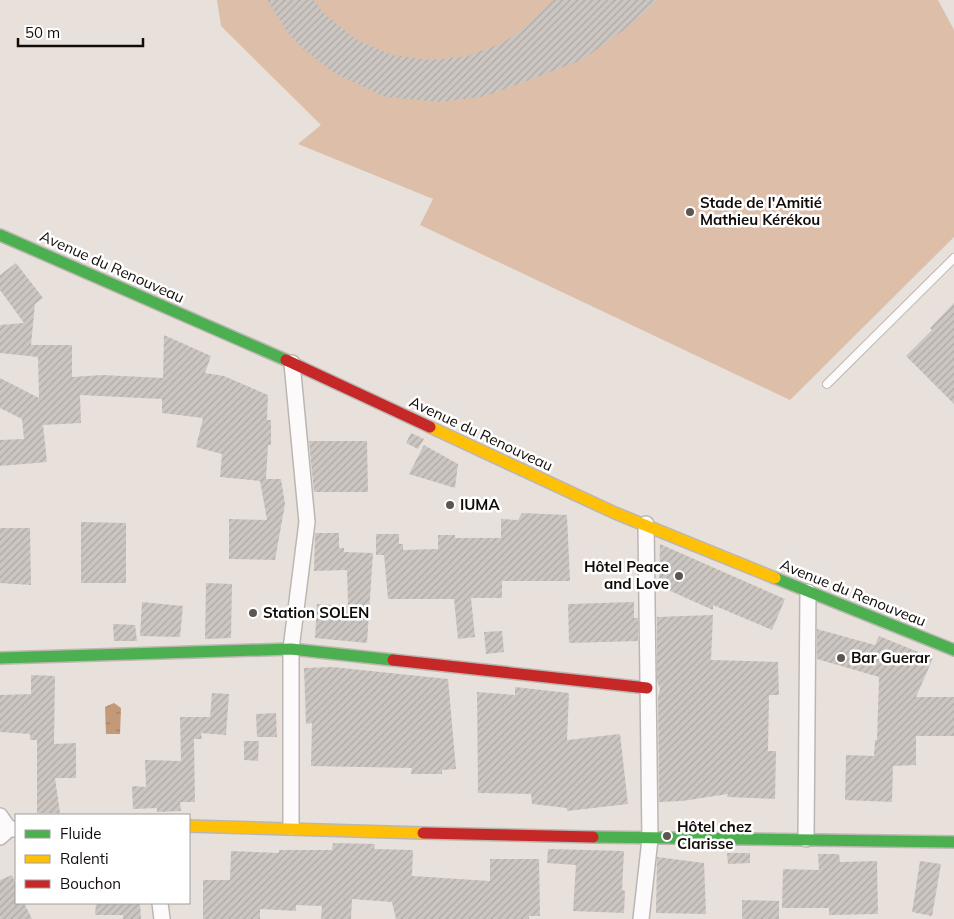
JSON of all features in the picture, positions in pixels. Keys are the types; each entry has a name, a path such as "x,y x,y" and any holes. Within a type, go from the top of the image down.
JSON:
{"street":[{"name":"Avenue du Renouveau","path":"0,235 292,363 615,513 954,650"},
{"path":"291,827 292,649 307,522 292,363"},
{"path":"641,919 650,839 646,524"},
{"path":"806,839 808,592"},
{"path":"0,658 292,649 647,688"},
{"path":"0,816 8,831"},
{"path":"190,826 291,827 650,839 806,839 954,842"},
{"path":"160,904 162,919"}],"lane":[{"path":"827,384 954,258"}],"shaded area":[{"name":"Stade de l'Amitié Mathieu Kérékou","path":"217,0 938,0 954,30 954,237 790,400 420,225 433,199 298,144 321,125 221,26"}],"water":[{"path":"114,703 121,708 120,734 106,734 105,707"}],"building":[{"path":"267,0 313,0 326,15 357,40 392,55 430,60 468,56 504,42 520,31 554,0 659,0 628,27 582,60 486,96 441,102 385,97 334,73 301,47 287,32"},
{"path":"16,263 43,298 35,304 31,345 72,345 72,377 102,375 163,378 164,335 211,356 205,373 224,376 268,395 267,420 271,420 271,445 268,445 266,479 281,479 285,504 275,560 229,559 229,519 267,520 260,481 220,477 222,454 196,447 203,418 162,413 162,399 80,395 81,423 43,425 47,462 0,466 0,440 24,439 22,419 0,408 0,378 39,398 38,357 0,353 0,325 24,323 0,290 0,275"},
{"path":"954,303 954,404 906,356 932,330 930,328"},
{"path":"411,433 424,439 418,449 406,443"},
{"path":"309,441 367,441 368,492 314,492"},
{"path":"424,445 458,464 455,488 409,474"},
{"path":"522,513 567,515 570,581 502,581 502,598 471,598 475,637 458,639 454,599 388,599 384,555 376,555 376,534 399,534 399,544 403,544 403,550 438,549 438,535 455,535 455,538 501,538 501,519 518,520"},
{"path":"81,522 126,523 126,583 81,583"},
{"path":"0,528 30,528 31,585 0,583"},
{"path":"315,533 339,533 339,548 344,548 344,552 373,553 367,643 315,638 317,604 348,606 347,570 314,571"},
{"path":"660,544 785,599 772,630 713,605 713,610 659,586"},
{"path":"206,583 232,584 231,638 205,639"},
{"path":"142,602 183,606 180,637 140,636"},
{"path":"634,602 634,618 638,618 638,641 569,643 568,604"},
{"path":"713,615 711,660 778,662 779,695 769,695 768,751 776,751 775,799 727,797 728,794 682,801 659,802 658,696 660,689 657,681 657,617"},
{"path":"113,624 135,625 137,641 114,641"},
{"path":"817,629 875,645 879,636 933,658 916,697 954,697 954,736 916,736 916,765 893,766 892,802 845,800 846,755 874,756 875,740 877,740 879,677 817,659"},
{"path":"502,631 504,652 486,654 484,632"},
{"path":"332,667 448,679 456,769 442,770 442,774 411,774 412,768 311,766 312,723 306,724 304,668"},
{"path":"31,675 55,676 54,744 76,743 76,778 55,778 60,813 37,813 37,740 30,740 30,734 0,732 0,695 31,694"},
{"path":"515,687 569,693 567,740 620,734 628,804 567,811 567,808 532,804 531,794 478,793 477,692 515,695"},
{"path":"212,693 229,694 226,735 201,733 202,739 194,739 195,802 180,802 181,811 157,812 157,808 133,809 132,786 146,787 145,760 181,761 180,717 210,717"},
{"path":"276,713 277,737 257,737 256,714"},
{"path":"244,741 259,741 258,761 244,760"},
{"path":"333,843 375,844 374,849 413,850 412,876 490,881 490,859 539,859 540,916 529,916 529,919 396,919 392,902 352,899 351,919 321,919 322,906 296,905 296,911 260,909 260,919 203,919 203,880 230,880 231,851 279,853 279,850 332,850"},
{"path":"548,849 624,851 622,890 625,891 624,913 573,911 576,865 547,863"},
{"path":"727,853 750,853 750,863 728,864"},
{"path":"818,854 839,854 840,862 877,861 878,914 829,915 829,908 782,908 783,869 819,870"},
{"path":"657,857 704,863 706,914 656,913"},
{"path":"920,861 941,864 932,916 912,912"},
{"path":"12,875 15,882 15,904 24,904 32,919 0,919 0,880"},
{"path":"742,900 779,901 779,919 742,919"},
{"path":"96,904 140,904 141,919 123,919 123,915 95,915"}],"traffic: fast":[{"path":"0,235 286,360"},
{"path":"775,578 954,650"},
{"path":"0,658 291,649 393,660"},
{"path":"593,837 954,842"}],"traffic: slow":[{"path":"430,427 615,513 775,578"},
{"path":"190,826 423,833"}],"traffic: jam":[{"path":"286,360 430,427"},
{"path":"393,660 647,688"},
{"path":"423,833 593,837"}],"place":[{"name":"Stade de l'Amitié Mathieu Kérékou","path":"690,212"},
{"name":"IUMA","path":"450,505"},
{"name":"Hôtel Peace and Love","path":"679,576"},
{"name":"Station SOLEN","path":"253,613"},
{"name":"Bar Guerar","path":"841,658"},
{"name":"Hôtel chez Clarisse","path":"667,836"}]}
